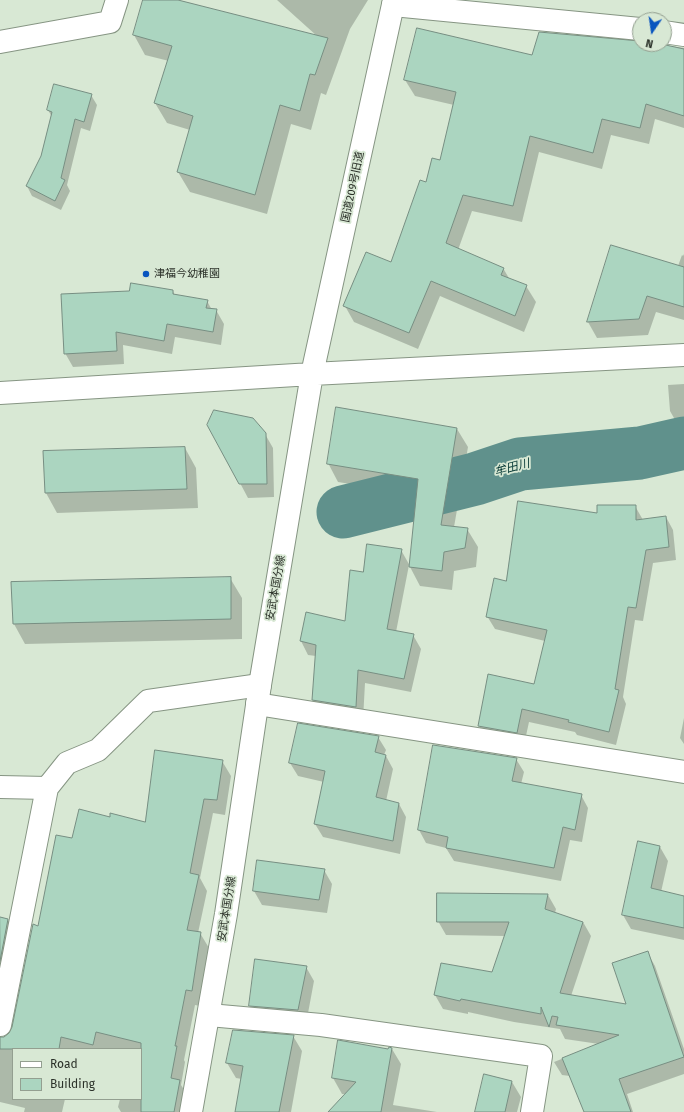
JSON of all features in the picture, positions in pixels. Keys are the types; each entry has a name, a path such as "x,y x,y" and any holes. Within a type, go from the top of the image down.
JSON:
{"street":[{"path":"0,42 110,22 117,0"},
{"path":"393,3 632,27"},
{"name":"国道209号旧道","path":"312,374 393,3"},
{"path":"672,34 684,36"},
{"path":"0,393 312,374 684,355"},
{"name":"安武本国分線","path":"191,1112 226,914 258,695 312,374"},
{"path":"0,1025 4,979 47,788 67,763 98,750 148,701 258,695 684,772"},
{"path":"0,787 47,788"},
{"path":"209,1015 321,1025 541,1056 532,1112"}],"building":[{"path":"143,0 178,0 328,38 315,75 310,74 300,111 280,105 255,195 177,172 193,116 154,103 172,46 133,35"},
{"path":"417,28 532,55 539,32 632,40 632,52 672,52 672,46 684,49 684,116 646,104 640,128 602,119 593,153 530,136 513,206 463,195 446,243 504,268 501,275 527,285 515,316 431,281 409,333 343,306 366,252 391,262 420,180 426,182 432,158 440,160 456,92 404,80"},
{"path":"54,84 92,94 84,122 75,119 61,178 65,180 55,201 26,186 41,156 52,112 47,110"},
{"path":"611,245 684,267 684,307 647,296 639,319 587,322"},
{"path":"131,283 173,290 173,294 208,300 206,308 217,309 213,332 167,324 164,341 116,332 117,351 64,354 61,294 129,291"},
{"path":"336,407 457,428 441,525 468,528 465,548 444,552 442,571 409,567 418,479 327,464"},
{"path":"214,410 253,418 266,433 267,484 239,484 207,425"},
{"path":"185,447 187,489 45,493 43,451"},
{"path":"518,501 597,513 597,505 636,505 636,520 666,516 669,547 646,550 636,608 628,607 615,689 619,690 609,732 568,722 569,720 522,709 517,733 478,726 488,674 534,684 547,630 486,617 494,578 506,581"},
{"path":"367,544 402,549 387,629 414,634 404,679 358,670 356,707 312,700 316,645 300,641 306,612 345,621 350,570 363,572"},
{"path":"231,577 231,619 13,624 11,582"},
{"path":"298,723 379,736 375,752 386,755 376,797 399,803 393,841 314,824 325,771 289,763"},
{"path":"433,745 517,758 512,781 582,794 575,830 563,827 554,868 446,848 448,837 418,830"},
{"path":"155,750 223,760 217,800 204,799 190,873 199,875 187,930 201,932 192,991 186,990 175,1046 177,1046 171,1078 180,1080 174,1112 141,1112 141,1043 96,1032 93,1045 61,1037 59,1048 0,1049 0,1037 4,1037 9,1033 12,1027 33,924 38,926 56,835 72,838 79,809 110,817 110,813 145,822"},
{"path":"638,841 660,846 651,888 684,896 684,928 622,915"},
{"path":"257,860 325,869 319,900 253,891"},
{"path":"437,893 548,894 545,909 583,922 560,993 626,1004 612,963 648,951 684,1057 619,1079 631,1112 584,1112 562,1058 619,1035 556,1025 558,1017 552,1016 549,1027 541,1007 541,1014 461,999 460,1001 434,995 441,963 492,972 509,922 437,922"},
{"path":"0,917 8,919 0,961"},
{"path":"255,959 307,966 298,1010 249,1006"},
{"path":"233,1030 294,1035 279,1112 235,1112 243,1066 226,1063"},
{"path":"338,1040 388,1049 389,1047 392,1048 381,1112 328,1112 356,1082 332,1078"},
{"path":"484,1074 512,1081 505,1112 475,1112"}],"waterway":[{"name":"牟田川","path":"343,512 475,479 520,464 640,453 684,443"}],"place":[{"name":"津福今幼稚園","path":"146,274"}]}
